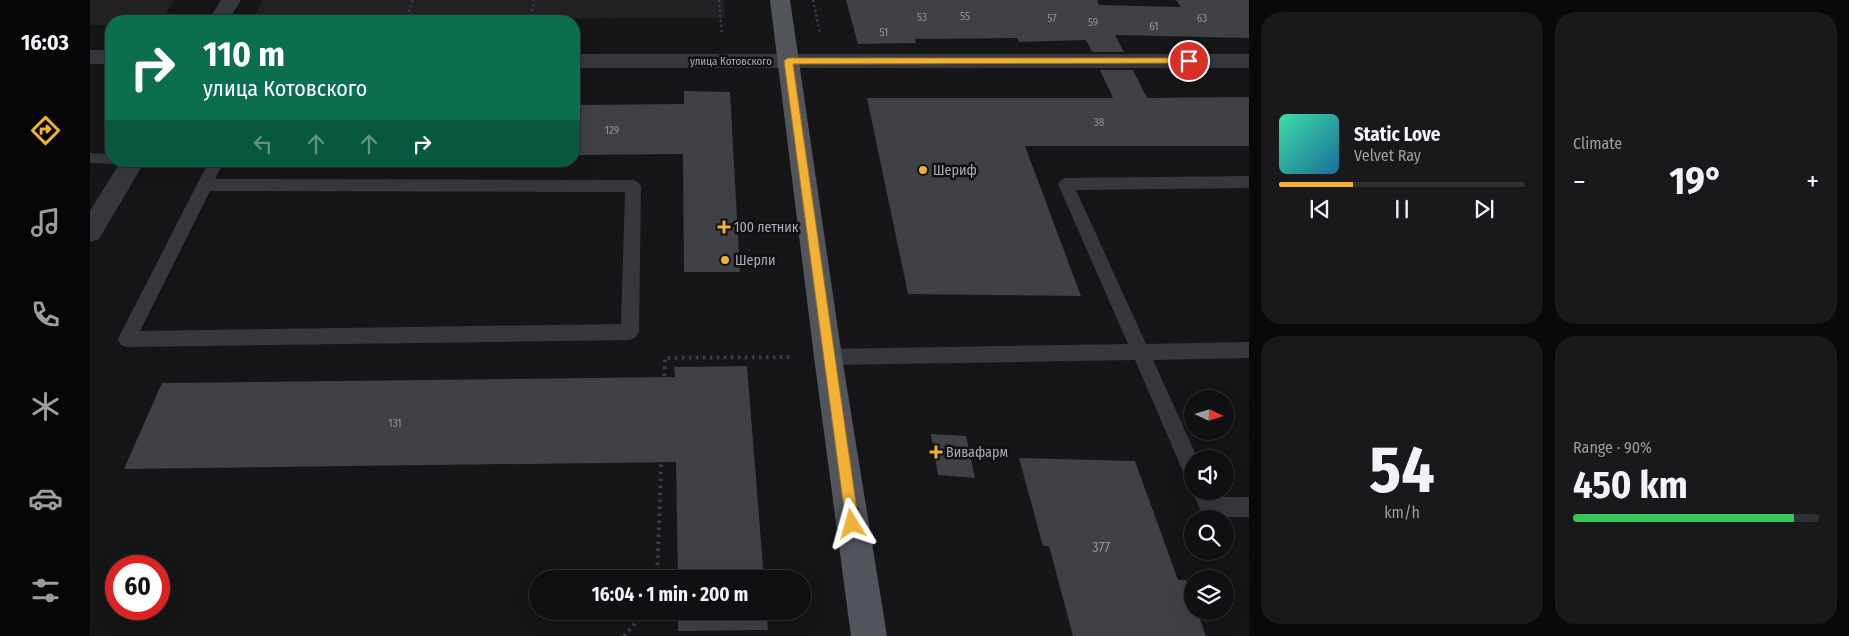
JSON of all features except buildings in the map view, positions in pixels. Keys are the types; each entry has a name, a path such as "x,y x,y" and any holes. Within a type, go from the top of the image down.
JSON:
{"main road":[{"path":"780,0 828,357 869,636"}],"street":[{"path":"222,15 231,0"},
{"path":"90,57 105,57"},
{"name":"улица Котовского","path":"580,61 1249,60"},
{"path":"90,232 129,167"}],"lane":[{"path":"90,158 105,159"},
{"path":"205,185 633,186 630,332 127,339 214,167"},
{"path":"1184,451 1066,184 1249,182"},
{"path":"828,357 1140,350 1249,350"},
{"path":"1206,500 1210,507 1249,507"}],"path":[{"path":"407,15 413,0"},
{"path":"531,15 534,0"},
{"path":"720,0 722,39"},
{"path":"813,0 821,39"},
{"path":"656,570 665,358 828,357"},
{"path":"624,636 638,620"}],"shaded area":[{"path":"90,0 175,0 165,15 105,15 105,25 90,25"},
{"path":"263,0 724,0 725,18 580,18 580,15 255,15"}],"place":[{"name":"Шериф","path":"923,170"},
{"name":"100 летник","path":"724,227"},
{"name":"Шерли","path":"725,260"},
{"name":"Вивафарм","path":"936,452"}],"route":[{"path":"852,524 788,61 1189,61"}]}
